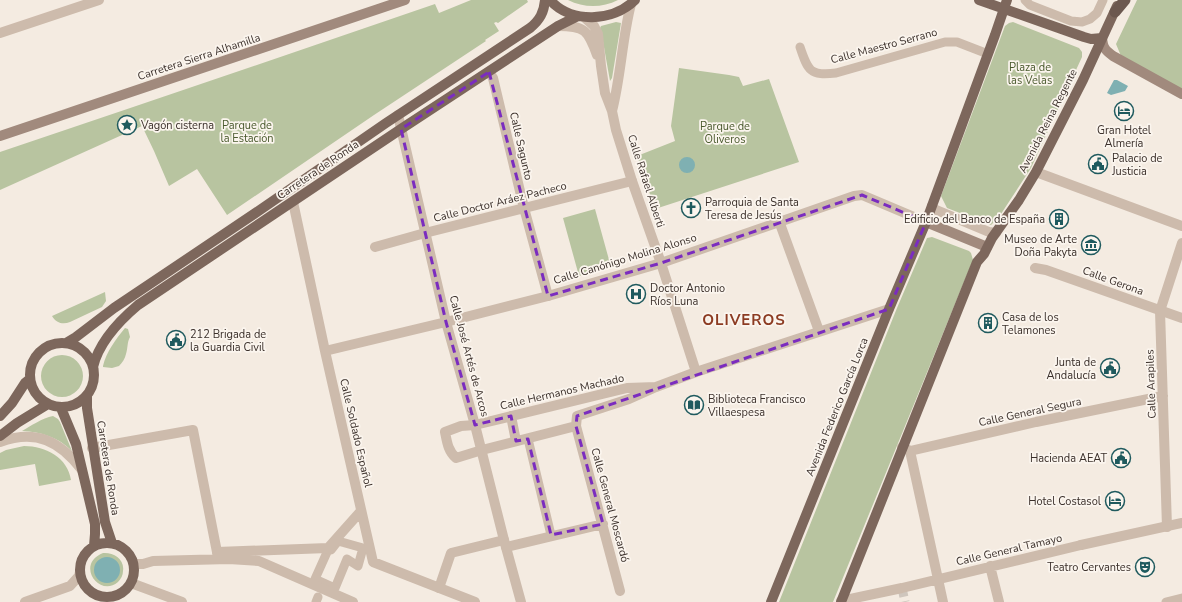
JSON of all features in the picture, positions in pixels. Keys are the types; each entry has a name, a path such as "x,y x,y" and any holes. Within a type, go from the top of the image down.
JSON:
{"highway":[{"path":"1115,12 1125,0"}],"main road":[{"name":"Carretera Sierra Alhamilla","path":"0,136 403,0"},
{"name":"Carretera de Ronda","path":"66,344 114,308 530,28 542,16 545,0"},
{"path":"550,0 562,10 581,16 596,17 612,14 633,2"},
{"path":"979,0 1005,4 1084,37 1091,39 1102,38 1105,50 1113,56 1182,94"},
{"name":"Avenida Reina Regente","path":"988,247 1036,172 1083,80 1120,0"},
{"path":"841,601 906,449 977,262 988,247 926,222 1005,4"},
{"name":"Carretera de Ronda","path":"93,367 98,354 110,334 138,305 558,26 581,16"},
{"name":"Avenida Federico García Lorca","path":"771,602 889,309 926,222"},
{"path":"66,344 82,350 90,359 93,367 93,384 87,396 76,405 61,408 48,404 37,396 31,386 31,366 34,360 40,352 52,345 66,344"},
{"path":"0,416 12,403 25,383 30,379"},
{"name":"Carretera de Ronda","path":"87,396 86,408 92,448 105,522 112,543"},
{"path":"0,436 17,423 48,404"},
{"name":"Carretera de Ronda","path":"61,408 76,444 95,524 94,546"},
{"path":"103,543 112,543 126,550 130,554 134,564 134,574 131,583 120,594 98,599 84,584 80,572 80,566 85,554 94,546 103,543"}],"street":[{"path":"0,33 99,0"},
{"path":"1025,0 1030,5 1071,21 1082,22 1090,19 1097,13 1103,0"},
{"name":"Calle Rafael Alberti","path":"612,111 633,2"},
{"name":"Calle Rafael Alberti","path":"581,16 594,26 598,34 605,92 612,111 616,130 696,372"},
{"name":"Calle Rafael Alberti","path":"558,26 576,27 585,32 592,41 601,66"},
{"name":"Calle Maestro Serrano","path":"800,47 806,63 811,71 821,75 836,73 945,42 957,42 988,54"},
{"name":"Calle Sagunto","path":"489,72 493,78 524,208 548,296"},
{"name":"Calle José Artés de Arcos","path":"398,116 446,322 482,450 521,602"},
{"path":"1036,172 1182,226"},
{"name":"Calle Doctor Aráez Pacheco","path":"375,247 632,181"},
{"name":"Calle Canónigo Molina Alonso","path":"325,351 548,296 661,263 847,198 862,195 926,222"},
{"name":"Calle Soldado Español","path":"293,202 373,562 475,602"},
{"path":"932,206 934,209 989,232 996,233"},
{"path":"779,221 819,331"},
{"name":"Calle Arapiles","path":"1167,527 1160,311 1182,243"},
{"name":"Calle Gerona","path":"1035,268 1046,270 1182,318"},
{"name":"Calle Hermanos Machado","path":"656,387 626,388 475,425 461,426 445,432 447,445 452,455 456,458 528,439 696,372 889,309"},
{"name":"Calle General Segura","path":"906,449 1163,396"},
{"name":"Calle General Moscardó","path":"572,401 620,591"},
{"path":"511,416 516,441"},
{"path":"92,448 193,430 218,556"},
{"name":"Carretera de Ronda","path":"0,442 30,436 46,440 66,452 82,470"},
{"path":"528,439 551,535"},
{"path":"906,449 939,578 943,602"},
{"path":"134,564 153,561 328,548 361,511"},
{"name":"Calle General Tamayo","path":"841,601 1182,523"},
{"path":"439,588 451,553 602,524"},
{"path":"338,541 363,548 358,566 347,559 335,588 314,579 328,550 331,550 338,541"},
{"path":"218,556 259,562 353,602"},
{"path":"990,566 999,602"},
{"path":"25,602 70,586 79,576 80,572"},
{"path":"131,583 182,602"},
{"path":"1166,602 1182,598"}],"highlighted area":[{"path":"489,72 548,296 661,263 862,195 926,222 889,309 577,416 576,426 603,524 551,535 528,439 516,441 511,416 475,425 446,322 401,129"}],"green space":[{"name":"Parque de la Estación","path":"471,0 527,0 528,2 498,23 494,23 499,31 485,40 486,41 227,215 197,169 169,186 142,126 0,190 0,152 435,4 439,13"},
{"path":"568,0 618,0 599,6 587,6"},
{"path":"1137,0 1182,0 1182,90 1121,56 1116,44"},
{"path":"616,22 621,23 612,78 610,81 600,28 601,26"},
{"name":"Plaza de las Velas","path":"1013,22 1079,48 1082,52 1082,57 1031,168 999,217 991,225 947,208 941,196 1005,26"},
{"name":"Parque de Oliveros","path":"679,68 739,77 743,86 769,79 799,162 655,209 637,156 675,141 671,126"},
{"path":"595,209 611,267 579,276 563,218"},
{"path":"932,237 969,251 973,260 833,602 779,602 897,308 927,238"},
{"path":"105,292 106,301 102,307 70,322 60,323 52,316"},
{"path":"125,328 128,329 130,337 124,359 119,366 112,368 103,367 109,351"},
{"path":"62,355 77,361 83,376 77,391 62,397 47,391 41,376 47,361"},
{"path":"53,416 60,422 72,451 61,442 49,436 22,431 41,420"},
{"path":"24,446 40,448 55,455 65,465 71,480 39,486 35,464 0,470 0,453"},
{"path":"103,553 118,557 123,567 123,574 120,580 111,586 104,586 98,583 93,578 90,571 91,564 95,558"}],"water":[{"path":"1114,80 1128,86 1125,91 1111,95 1107,93"},
{"path":"687,157 693,159 695,165 693,171 687,173 681,171 679,165 681,159"},
{"path":"107,557 116,561 120,570 116,579 107,583 98,579 94,570 98,561"}],"tunnel":[{"path":"902,588 905,602"}],"place":[{"name":"Gran Hotel Almería","path":"1124,111"},
{"name":"Vagón cisterna","path":"127,125"},
{"name":"Palacio de Justicia","path":"1098,164"},
{"name":"Parroquia de Santa Teresa de Jesús","path":"691,208"},
{"name":"Edificio del Banco de España","path":"1059,219"},
{"name":"Museo de Arte Doña Pakyta","path":"1091,245"},
{"name":"Doctor Antonio Ríos Luna","path":"636,294"},
{"name":"Casa de los Telamones","path":"988,323"},
{"name":"212 Brigada de la Guardia Civil","path":"176,340"},
{"name":"Junta de Andalucía","path":"1110,368"},
{"name":"Biblioteca Francisco Villaespesa","path":"694,405"},
{"name":"Hacienda AEAT","path":"1121,458"},
{"name":"Hotel Costasol","path":"1115,501"},
{"name":"Teatro Cervantes","path":"1145,567"}],"district":[{"name":"OLIVEROS","path":"744,320"}]}
